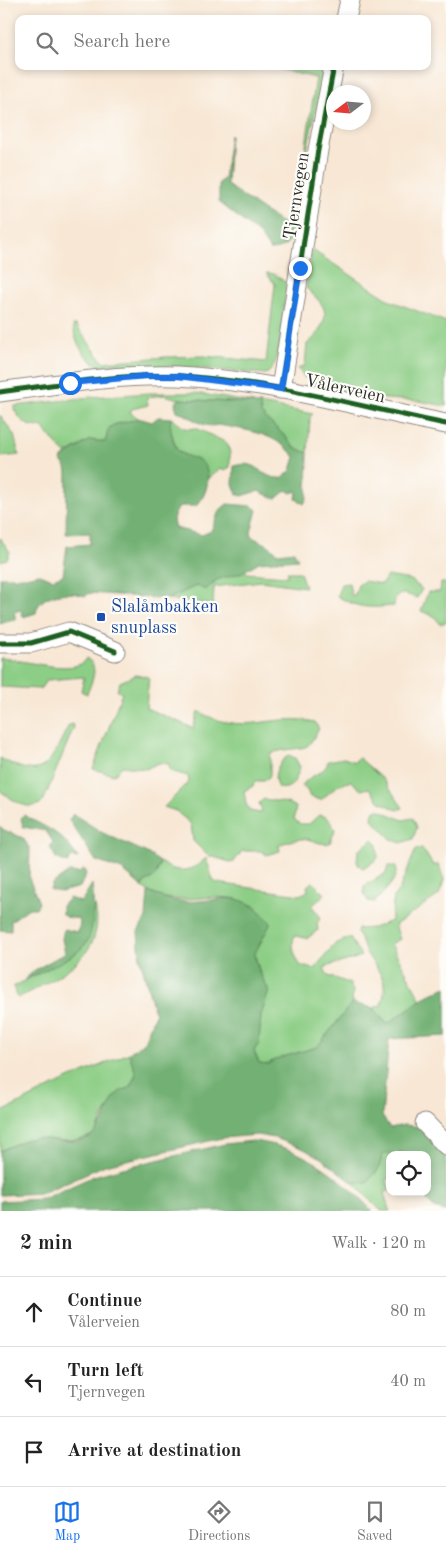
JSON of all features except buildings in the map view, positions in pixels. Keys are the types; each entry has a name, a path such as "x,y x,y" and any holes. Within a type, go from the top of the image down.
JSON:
{"street":[{"path":"347,15 350,0"},
{"name":"Tjernvegen","path":"281,389 318,150 333,70"},
{"name":"Vålerveien","path":"0,392 146,376 197,378 281,389 446,424"},
{"path":"0,643 31,643 69,632 115,651"},
{"path":"425,1123 446,1144"}],"green space":[{"path":"282,70 324,70 301,178 316,78"},
{"path":"230,135 227,185 277,220 293,228 291,238 284,247 270,250 260,235 219,202 219,182 224,179"},
{"path":"312,250 391,301 446,322 446,406 419,401 385,399 314,384 305,378 298,369 305,365 307,344 319,330 325,314 322,304 306,288"},
{"path":"266,273 274,274 285,282 286,291 279,349 272,369 266,374 171,366 107,368 88,358 76,340 73,325 76,325 103,362 204,356 266,362 275,284"},
{"path":"150,393 196,393 254,403 179,399 164,395 147,397 148,405 132,409 130,412 138,418 110,427 105,442 90,440 66,454 43,427 26,423 14,409 15,406 91,397"},
{"path":"179,399 260,404 261,414 294,447 308,453 307,498 304,504 296,499 297,491 291,493 286,490 276,499 258,491 242,496 237,494 233,484 234,466 250,465 269,476 283,478 291,470 295,457 279,443 260,434 218,425 207,425 177,411 175,404"},
{"path":"260,404 313,414 310,417 308,453 294,447 261,414"},
{"path":"0,415 14,435 19,455 0,457"},
{"path":"158,417 171,418 171,430 176,448 183,454 200,461 207,471 208,477 206,490 200,502 196,506 180,506 174,516 175,528 202,535 211,531 219,511 227,504 252,506 257,510 251,532 252,537 268,545 278,553 294,551 298,559 259,562 241,573 216,580 206,590 196,586 168,599 90,593 85,596 63,593 48,597 42,601 36,613 23,617 21,610 14,612 16,619 0,624 0,577 26,577 39,574 53,579 63,575 67,546 90,544 90,533 66,534 67,473 66,467 61,461 62,458 90,440 105,442 108,430 113,425 138,418 152,422"},
{"path":"171,418 183,427 188,429 196,428 227,443 230,453 230,467 225,471 220,469 207,479 205,467 177,450 169,425"},
{"path":"0,538 10,552 7,559 0,561"},
{"path":"245,570 247,573 285,576 288,576 287,572 300,572 305,587 261,581 214,587 213,605 168,599 196,586 213,585 216,580"},
{"path":"387,576 411,580 422,589 417,598 405,594 399,595 394,606 364,607 337,596 341,584 349,583 351,595 355,595 358,585 364,581 382,584"},
{"path":"441,583 446,583 446,622 440,624 434,616 421,611 428,592 440,592"},
{"path":"0,658 60,667 81,664 86,658 93,665 94,674 87,694 81,691 84,677 47,680 40,689 0,687"},
{"path":"136,675 149,677 146,708 193,728 198,711 214,719 229,723 243,724 284,720 315,722 319,729 308,745 270,754 270,776 264,781 255,781 253,786 244,791 246,804 250,811 260,813 262,810 259,803 264,799 287,803 296,807 294,819 300,824 309,824 319,815 327,818 335,830 330,843 326,844 306,839 293,840 279,845 280,851 266,855 262,851 242,851 233,863 207,855 193,841 191,824 176,811 164,807 189,782 188,776 170,771 169,764 158,763 146,769 122,766 114,775 93,769 122,693 117,690 120,682"},
{"path":"72,724 74,727 43,802 37,805 26,806 0,791 0,758 16,766 37,769 51,759 69,725"},
{"path":"289,755 295,758 300,767 299,771 290,786 278,788 275,778 277,770"},
{"path":"358,757 383,779 403,808 397,810 379,801 369,788 361,790 351,781 337,786 321,800 310,797 307,790 302,786 308,779 324,769 328,761 344,758 355,762"},
{"path":"377,809 403,820 413,818 417,827 413,839 401,843 391,839 372,819 373,812"},
{"path":"73,814 103,833 147,853 160,862 156,875 141,886 122,870 96,861 69,820"},
{"path":"24,815 60,836 78,858 72,857 67,863 56,858 50,847 53,842 46,831 23,827 21,818"},
{"path":"0,826 4,830 23,838 30,849 29,878 39,903 36,908 29,908 11,921 11,931 0,930"},
{"path":"373,839 377,843 378,858 362,868 357,863 358,851"},
{"path":"422,848 433,865 439,865 444,880 439,895 395,925 400,939 391,944 421,1000 387,1024 373,1008 381,1005 384,997 384,984 380,973 366,952 357,933 358,929 373,928 391,921 394,896 400,888 416,849"},
{"path":"206,858 213,880 217,883 300,895 308,891 307,886 313,882 325,894 312,906 321,918 317,923 318,930 308,938 294,936 293,948 299,963 301,966 314,969 336,943 350,938 361,956 324,968 328,976 349,983 353,991 352,1003 317,1047 276,1059 268,1064 259,1063 254,1051 259,1043 261,1015 269,991 256,959 255,931 257,907 231,898 173,899 151,893 141,886 156,875 160,862 172,869 184,870 195,867"},
{"path":"388,866 396,866 393,881 375,902 368,901 364,893 364,886 386,873"},
{"path":"84,869 86,874 80,887 61,892 50,890 52,884 69,872 79,873"},
{"path":"92,884 93,922 87,942 67,959 24,980 35,970 65,953 62,939 64,929 77,932 80,925 79,919 66,917 62,914 62,906 69,898 81,902"},
{"path":"148,892 166,899 178,901 227,898 238,900 248,903 271,923 254,955 260,974 269,991 261,1015 259,1043 254,1051 259,1063 268,1064 276,1059 317,1047 352,1003 373,1008 387,1024 425,997 446,987 446,1036 389,1039 382,1116 390,1128 404,1125 423,1127 446,1151 446,1211 434,1208 423,1196 431,1196 431,1151 386,1151 386,1153 383,1154 378,1170 367,1182 352,1182 321,1158 302,1148 275,1138 257,1135 222,1138 105,1165 42,1193 0,1195 0,1151 32,1138 77,1141 90,1137 99,1128 115,1096 130,1087 136,1074 129,1053 144,1042 155,1014 140,958 138,932 146,918"},
{"path":"95,905 97,923 93,939 86,952 75,964 62,973 18,998 13,987 75,954 87,942"},
{"path":"129,1053 136,1074 130,1087 118,1093 102,1118 97,1132 83,1139 75,1140 32,1138 0,1151 0,1113 64,1081"},
{"path":"253,1141 271,1144 304,1156 347,1186 372,1211 0,1211 0,1201 43,1199 94,1176 119,1169 225,1144"},
{"path":"386,1153 386,1192 384,1193 390,1211 381,1211 352,1182 367,1182 378,1170 383,1154"}],"cycle path":[{"path":"281,389 318,150 333,70"},
{"path":"0,392 111,378 155,376 211,378 279,388 446,424"},
{"path":"0,643 31,643 69,632 115,651"}],"place":[{"name":"Slalåmbakken snuplass","path":"101,617"}],"route":[{"path":"70,383 108,378 178,376 281,389 300,268"}]}
